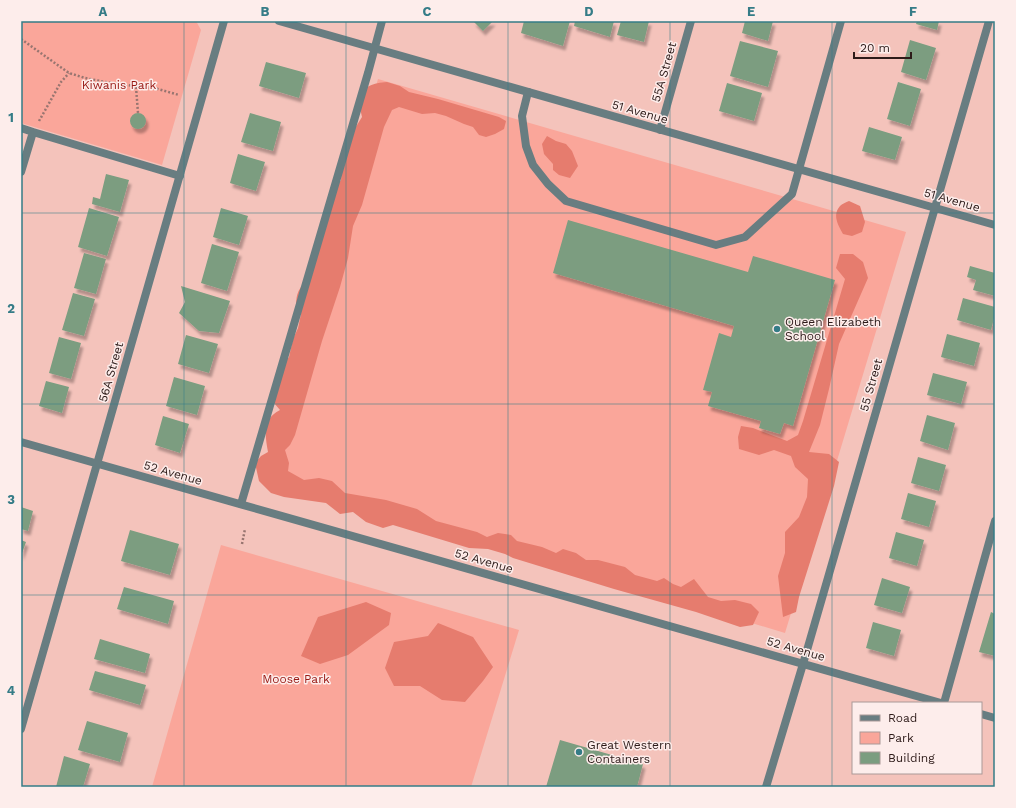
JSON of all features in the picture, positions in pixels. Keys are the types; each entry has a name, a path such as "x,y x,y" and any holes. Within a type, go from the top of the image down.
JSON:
{"street":[{"name":"56A Street","path":"21,729 224,21"},
{"name":"51 Avenue","path":"279,21 995,225"},
{"path":"241,504 382,21"},
{"name":"55A Street","path":"660,130 691,21"},
{"path":"528,92 522,116 526,146 533,165 548,184 566,201 716,245 745,237 792,194 841,21"},
{"name":"55 Street","path":"766,787 989,21"},
{"path":"21,128 180,176"},
{"path":"21,172 33,132"},
{"name":"52 Avenue","path":"21,442 938,702"},
{"path":"942,702 995,521"},
{"path":"982,714 995,718"}],"path":[{"path":"21,39 69,72 105,82 158,89 178,95"},
{"path":"33,132 69,72"},
{"path":"136,87 138,114"},
{"path":"242,544 245,529"}],"green space":[{"name":"Kiwanis Park","path":"21,21 196,21 201,30 162,165 21,123"},
{"path":"378,79 906,232 785,633 264,476"},
{"name":"Moose Park","path":"221,545 519,630 471,787 152,787"}],"shaded area":[{"path":"387,82 400,86 409,92 499,117 506,121 504,129 486,137 479,135 473,127 446,116 435,113 422,114 399,107 392,110 384,127 362,205 353,226 348,258 340,287 322,341 295,435 290,445 285,450 289,463 288,471 304,480 319,478 332,481 345,493 386,500 417,509 436,521 477,532 487,537 498,533 511,535 517,541 542,547 556,553 563,549 576,553 586,560 598,560 625,567 635,575 657,581 664,578 681,587 694,579 708,597 721,601 735,600 751,604 759,612 753,625 740,627 696,612 614,589 488,549 469,548 393,525 383,528 366,522 353,512 340,514 326,503 284,497 271,493 259,481 255,463 261,456 268,452 266,428 270,418 280,410 274,403 283,364 289,357 293,339 298,328 301,314 296,309 296,301 300,288 305,282 328,200 341,180 342,166 352,133 362,117 359,102 360,95 365,88 373,84"},
{"path":"547,136 566,144 572,151 578,166 570,178 559,175 553,170 553,164 544,154 542,144"},
{"path":"849,201 860,206 865,222 862,232 852,236 843,234 836,216 840,206"},
{"path":"840,254 853,254 863,262 868,278 839,344 820,425 809,452 829,454 839,462 834,486 799,597 796,612 783,617 778,576 785,553 785,532 799,517 807,497 808,479 795,467 791,456 774,450 759,455 739,449 738,437 741,426 753,428 787,441 798,435 845,279 836,268"},
{"path":"366,602 391,613 389,625 348,655 320,664 301,656 318,617"},
{"path":"438,623 473,637 493,667 465,702 442,700 420,686 394,686 385,668 394,642 428,636"}],"building":[{"path":"473,21 493,21 483,31"},
{"path":"524,21 570,21 563,46 521,33"},
{"path":"575,21 614,21 610,37 574,26"},
{"path":"621,21 649,21 644,42 617,35"},
{"path":"745,21 773,21 768,41 742,33"},
{"path":"917,21 939,21 937,30 916,24"},
{"path":"910,40 936,48 926,80 901,72"},
{"path":"740,41 778,51 768,87 730,76"},
{"path":"266,62 306,73 299,98 259,86"},
{"path":"898,82 921,89 910,126 887,119"},
{"path":"727,83 762,93 754,121 719,111"},
{"path":"138,113 145,118 146,121 141,128 138,129 131,124 130,121 135,114"},
{"path":"250,113 281,122 273,151 241,142"},
{"path":"869,127 902,137 895,160 862,151"},
{"path":"238,154 265,162 256,191 230,183"},
{"path":"106,174 129,180 120,212 92,204 93,197 100,199"},
{"path":"89,208 119,217 107,256 78,247"},
{"path":"221,208 248,216 239,245 213,237"},
{"name":"Queen Elizabeth School","path":"568,220 748,272 753,256 835,280 793,426 784,423 780,434 759,428 761,421 708,406 712,392 703,390 719,333 731,337 734,326 553,273"},
{"path":"212,244 239,252 227,291 201,283"},
{"path":"84,253 106,259 96,294 74,288"},
{"path":"970,266 995,273 995,296 973,290 976,280 967,277"},
{"path":"181,286 230,301 219,333 199,331 179,313 185,302"},
{"path":"73,293 95,299 84,336 62,330"},
{"path":"963,298 995,307 991,330 957,320"},
{"path":"947,334 980,343 974,366 941,357"},
{"path":"186,335 218,344 209,373 178,364"},
{"path":"59,337 81,343 71,379 49,373"},
{"path":"933,373 967,382 961,404 927,395"},
{"path":"174,377 205,386 197,415 166,406"},
{"path":"46,381 69,387 62,413 39,406"},
{"path":"927,415 955,423 948,450 920,441"},
{"path":"163,416 189,424 180,453 155,445"},
{"path":"918,457 946,465 939,491 911,483"},
{"path":"908,493 936,501 929,527 901,519"},
{"path":"21,507 33,511 28,531 21,529"},
{"path":"130,530 179,544 170,575 121,561"},
{"path":"896,532 924,540 917,566 889,558"},
{"path":"21,540 26,542 21,556"},
{"path":"882,578 910,587 902,613 874,605"},
{"path":"124,587 174,601 168,624 117,609"},
{"path":"991,612 995,614 995,656 979,652"},
{"path":"873,622 901,630 894,656 866,648"},
{"path":"100,639 150,654 145,673 94,659"},
{"path":"95,671 146,685 140,705 89,690"},
{"path":"87,721 128,733 120,762 78,750"},
{"name":"Great Western Containers","path":"560,740 643,764 637,787 546,787"},
{"path":"64,756 90,764 83,787 56,787"}],"place":[{"name":"Queen Elizabeth School","path":"777,329"},
{"name":"Great Western Containers","path":"579,752"}]}
